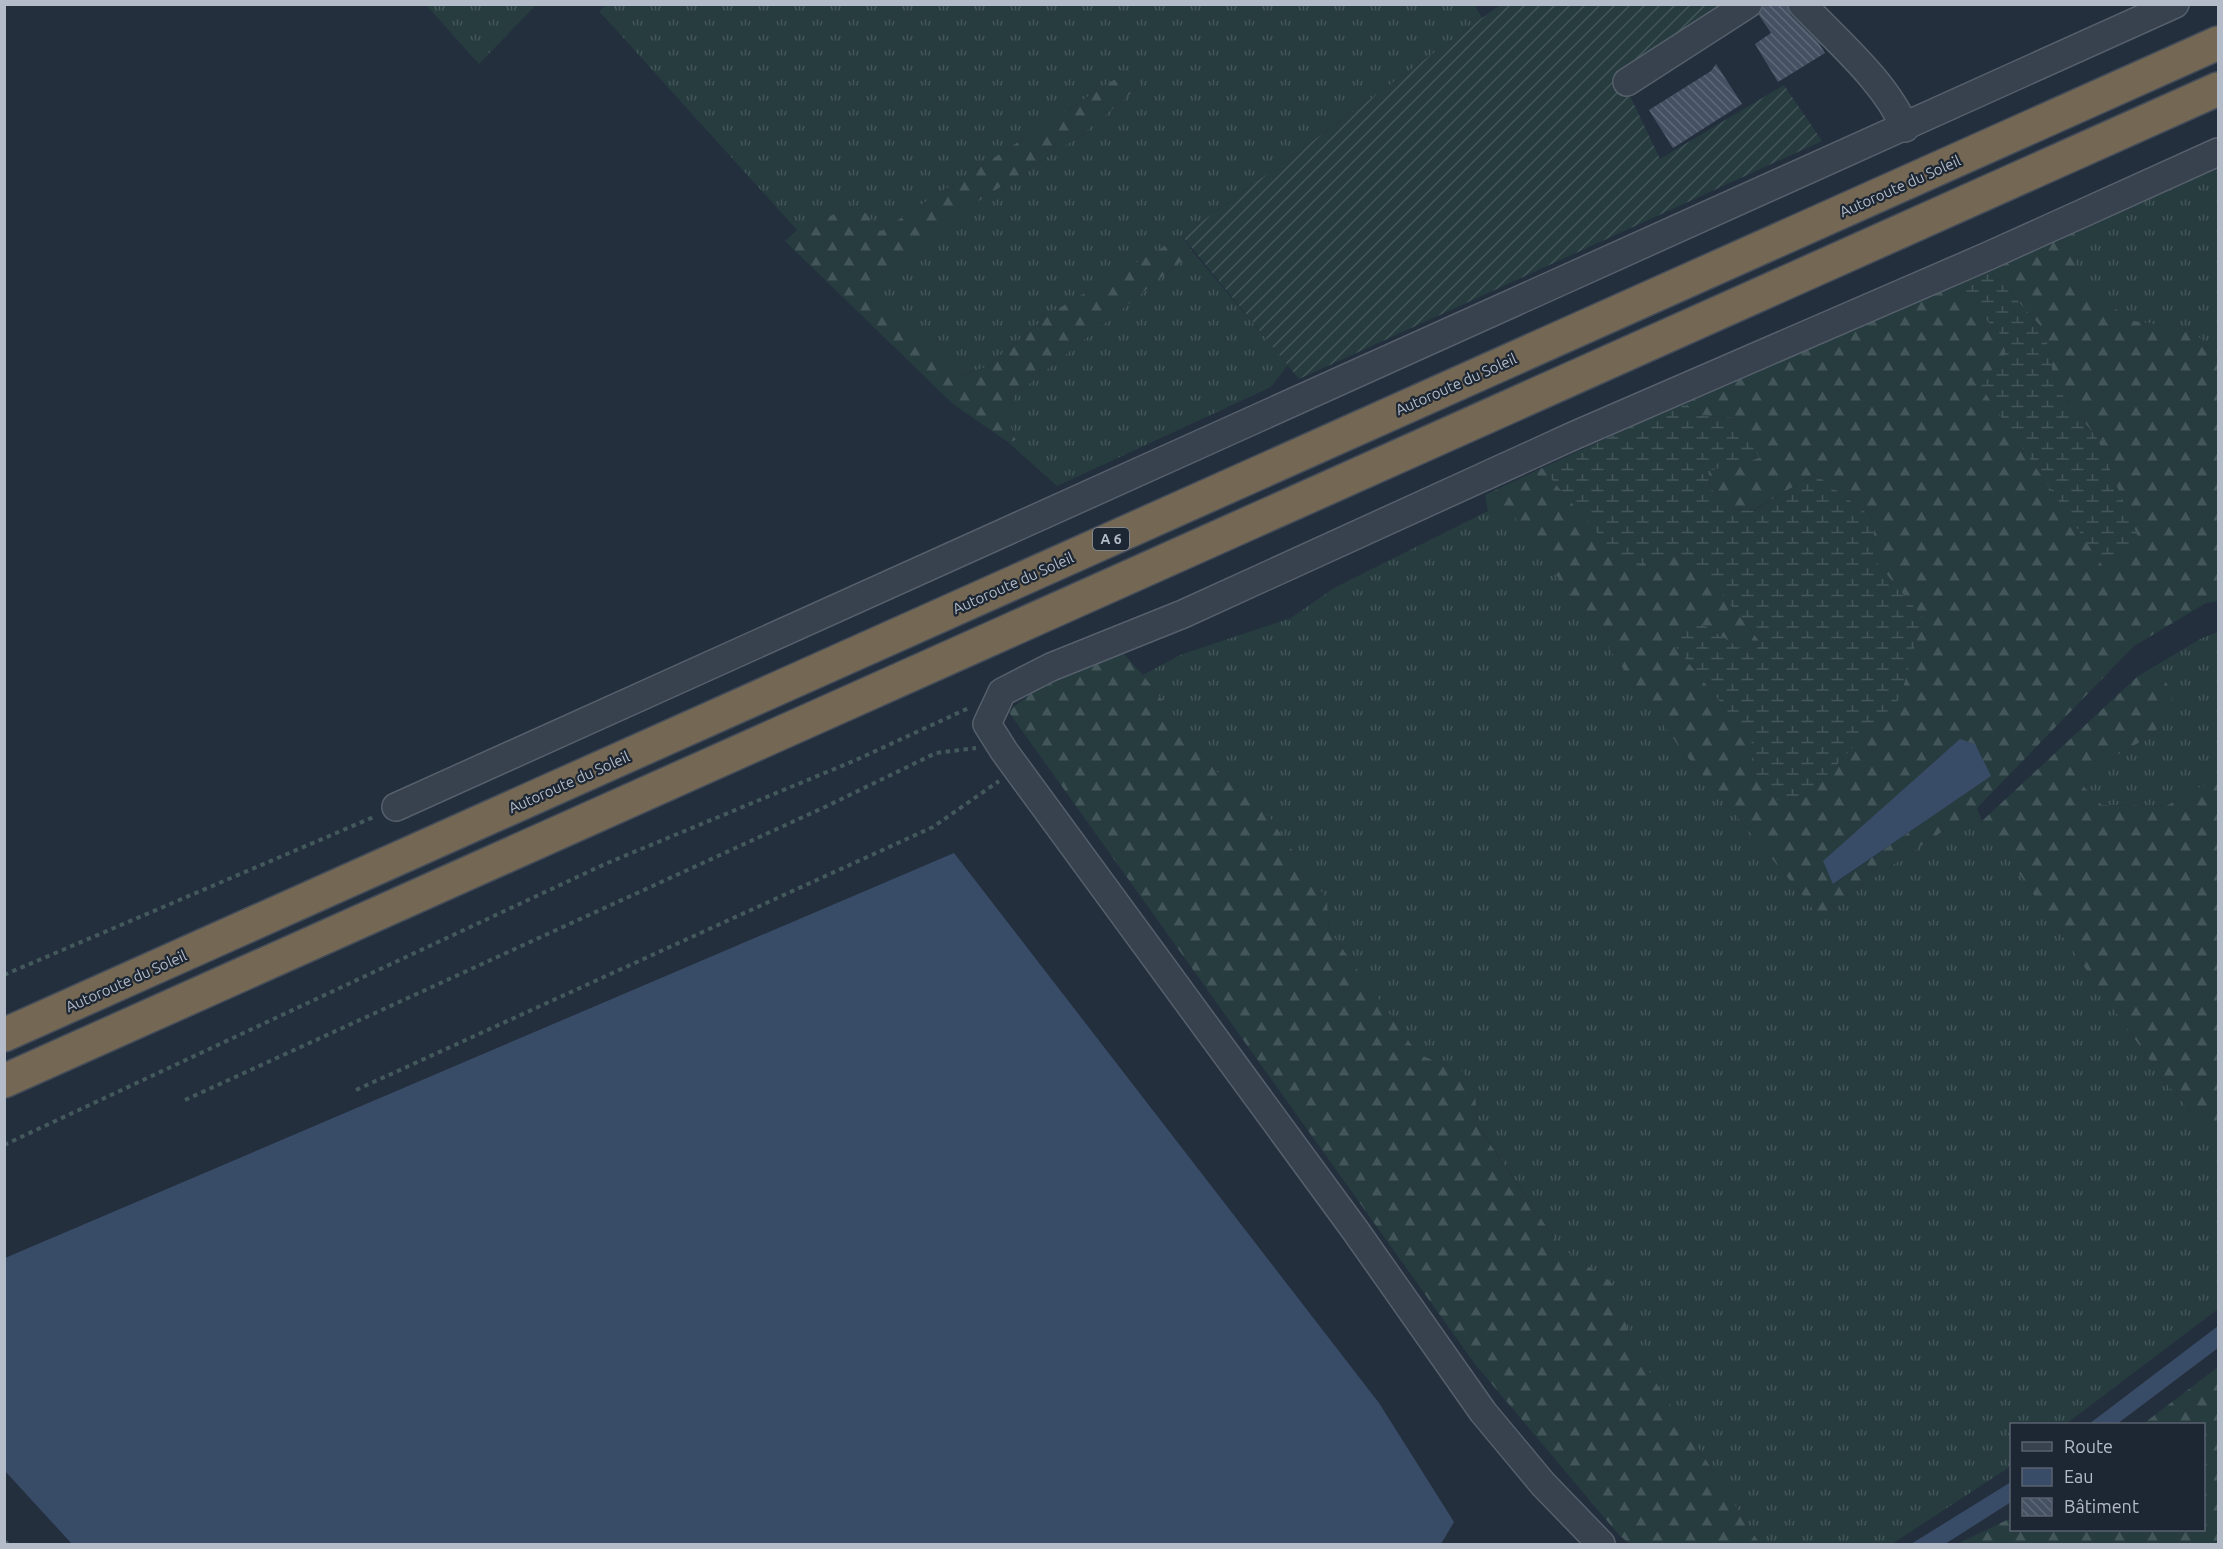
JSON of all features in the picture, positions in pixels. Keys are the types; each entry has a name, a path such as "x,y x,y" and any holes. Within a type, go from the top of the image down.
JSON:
{"highway":[{"name":"Autoroute du Soleil","path":"4,1035 2218,43"},
{"path":"4,1081 2218,89"}],"street":[{"path":"1628,82 1748,4"},
{"path":"1802,4 1872,78 1900,118"},
{"path":"396,807 1900,118 2175,4"},
{"path":"1601,1545 1543,1484 1483,1412 1355,1230 987,724 1002,692 1051,667 1183,614 1573,436 1988,256 2218,152"}],"path":[{"path":"4,1145 605,864 856,760 1002,692"},
{"path":"185,1100 825,807 936,753 977,748 1011,760 933,827 356,1090"},
{"path":"4,975 396,807"},
{"path":"4,1541 8,1545"}],"green space":[{"path":"607,4 1474,4 1482,18 1182,236 1054,311 986,367 959,376 864,290 974,204 1081,135 1141,85 1129,70 881,231 864,211 851,207 797,230 599,11"},
{"path":"426,5 536,5 479,64"},
{"path":"1500,5 1732,5 1622,79 1660,159 1784,85 1822,141 1299,379 1182,236"},
{"path":"1129,70 1141,85 1081,135 974,204 865,290 960,376 986,367 1054,311 1182,236 1193,252 1015,395 1006,415 1016,440 1008,442 953,404 785,241 797,230 851,207 864,211 881,231"},
{"path":"2218,169 2218,360 2193,330 2134,321 2071,280 2087,224"},
{"path":"2087,224 2071,280 2134,321 2193,330 2218,360 2218,601 2206,603 2134,646 1977,808 1842,899 1822,919 1680,748 1514,516 1488,511 1485,495 1542,468 1628,568 1675,551 1707,576 1761,643 1751,655 1694,619 1675,646 1751,740 1756,775 1777,800 1922,618 1873,558 1874,519 1815,474 1752,511 1734,509 1711,489 1708,471 1759,458 1735,418 1696,415 1685,402 1950,283 2001,335 2006,354 2104,568 2139,542 2097,438 2055,386 2045,331 1986,266","holes":["1960,739 1990,776 1834,884"]},
{"path":"1193,252 1288,365 1271,387 1057,486 1008,442 1016,440 1006,415 1015,395"},
{"path":"1986,266 2045,331 2055,386 2097,438 2140,542 2104,568 1979,384 2006,354 2001,335 1950,283"},
{"path":"1685,402 1696,415 1735,418 1760,458 1708,471 1711,489 1734,509 1753,511 1815,474 1874,519 1873,558 1923,618 1900,698 1802,801 1777,800 1756,775 1751,740 1675,646 1675,634 1694,619 1751,655 1761,643 1707,576 1675,551 1628,569 1542,468"},
{"path":"1488,511 1514,516 1680,748 1822,919 1842,899 1977,808 1982,821 2165,1082 2218,1142 2218,1309 2067,1423 2010,1423 2010,1467 1892,1544 1760,1544 1630,1342 1620,1299 1610,1281 1561,1248 1477,1124 1475,1091 1462,1072 1418,1054 1329,930 1327,900 1255,797 1221,777 1143,675 1180,655 1291,618 1334,588"},
{"path":"2218,632 2218,777 2166,806 2102,805 2084,787 2084,774 2154,734 2163,678 2138,676 2202,638"},
{"path":"1122,652 1143,675 1221,777 1255,797 1327,900 1329,930 1418,1054 1462,1072 1475,1091 1477,1125 1561,1248 1610,1281 1620,1298 1630,1342 1760,1544 1630,1544 1619,1535 1475,1364 1008,711 1044,684"},
{"path":"2138,676 2164,678 2173,696 2154,734 2084,774 2084,787 2102,805 2166,806 2218,777 2218,1142 2165,1082 1982,821"},
{"path":"2218,1367 2218,1544 1957,1544 2010,1518 2010,1531 2205,1531 2205,1423 2144,1423"}],"water":[{"path":"1960,739 1975,744 1991,776 1833,884 1823,861"},
{"path":"954,853 1379,1403 1454,1522 1441,1544 72,1544 5,1471 5,1258"},
{"path":"2218,1326 2218,1348 2118,1423 2090,1423"},
{"path":"2010,1483 2010,1503 1945,1544 1911,1544"}],"building":[{"path":"1764,4 1787,4 1791,15 1818,42 1825,53 1778,82 1755,44 1771,33 1759,15"},
{"path":"1716,64 1742,104 1673,148 1649,110 1711,71"}]}
